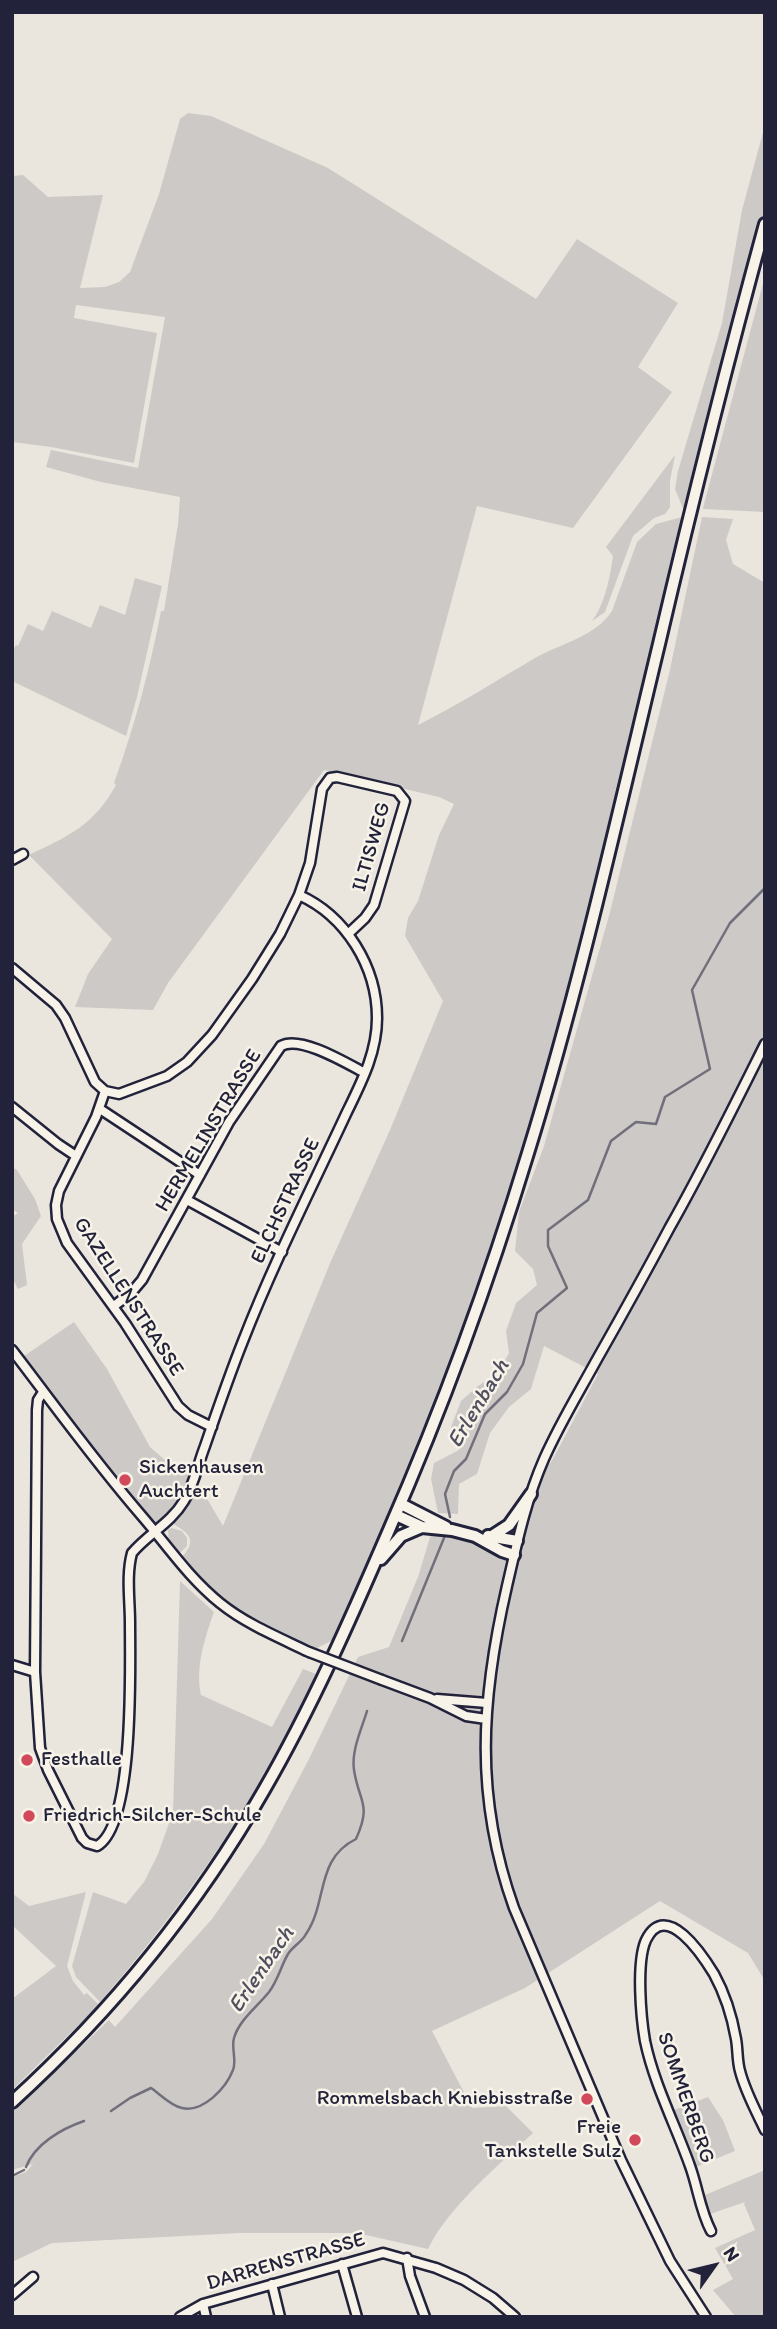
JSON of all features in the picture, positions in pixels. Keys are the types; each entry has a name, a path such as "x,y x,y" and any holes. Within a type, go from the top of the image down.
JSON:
{"main road":[{"path":"12,2102 63,2054 127,1984 217,1867 289,1745 399,1509 470,1326 539,1118 598,901 695,493 765,224"},
{"path":"492,1536 509,1525 531,1494"},
{"path":"399,1509 429,1517 452,1530"},
{"path":"399,1509 422,1527"},
{"path":"371,1572 401,1536 422,1527 475,1536 514,1555"},
{"path":"475,1536 517,1541"}],"street":[{"name":"ILTISWEG","path":"299,895 310,863 322,789 330,778 344,777 402,794 405,801 374,905 348,934"},
{"path":"12,860 23,854"},
{"name":"ELCHSTRASSE","path":"35,1672 38,1731 44,1761 78,1831 87,1843 100,1845 114,1822 123,1793 132,1553 155,1534 185,1500 254,1312 365,1073 375,1041 376,1003 369,972 348,934 328,914 299,895"},
{"path":"12,968 61,1012 95,1082 105,1091 119,1094 158,1081 180,1068 196,1054 257,972 299,895"},
{"name":"HERMELINSTRASSE","path":"114,1306 142,1280 229,1122 281,1046 298,1043 365,1073"},
{"path":"706,2317 674,2269 627,2173 523,1931 505,1881 493,1830 485,1771 486,1703 517,1541 531,1494 559,1427 693,1187 765,1044"},
{"name":"GAZELLENSTRASSE","path":"105,1091 100,1109 59,1191 57,1219 67,1242 114,1306 178,1406 195,1419 212,1427"},
{"path":"12,1107 76,1156"},
{"path":"100,1109 200,1175"},
{"path":"187,1200 282,1252"},
{"path":"12,1350 87,1451 181,1566 218,1602 256,1626 309,1651 430,1698 466,1716 486,1719"},
{"path":"12,1665 35,1672 37,1410 38,1400 43,1392"},
{"path":"430,1698 486,1703"},
{"name":"SOMMERBERG","path":"711,2231 699,2205 691,2168 656,2078 645,2040 641,2002 643,1957 646,1941 654,1930 666,1926 677,1929 696,1948 712,1971 729,2010 743,2080 765,2130"},
{"name":"DARRENSTRASSE","path":"180,2317 203,2304 383,2253 407,2258 464,2280 493,2298 515,2317"},
{"path":"407,2258 408,2270 425,2317"},
{"path":"342,2264 357,2317"},
{"path":"12,2295 33,2277"},
{"path":"272,2284 280,2317"},
{"path":"203,2304 206,2317"}],"shaded area":[{"path":"188,113 211,116 328,168 536,299 577,239 678,303 638,367 672,392 573,528 477,506 418,725 535,658 597,627 612,611 637,542 656,524 682,517 620,778 611,847 491,1268 343,1635 309,1652 231,1611 177,1562 188,1549 190,1538 168,1521 155,1534 87,1451 24,1356 74,1322 107,1369 150,1447 166,1461 187,1472 202,1490 223,1526 331,1261 390,1130 443,1001 405,936 408,918 418,901 439,835 454,804 439,797 324,770 168,983 153,1010 75,1007 88,974 112,939 29,855 68,835 89,820 116,785 114,783 141,698 161,611 164,611 180,497 101,482 46,467 51,450 138,468 165,317 76,305 74,318 157,333 134,463 12,442 12,176 23,175 48,197 103,195 80,288 105,287 119,282 130,272 159,194 180,119"},
{"path":"765,125 765,207 684,511 675,489 678,471 722,323 742,210"},
{"path":"765,276 765,512 703,509 703,508"},
{"path":"675,455 670,481 670,507 665,514 654,518 633,536 605,612 592,621 604,598 610,573 613,556 606,547"},
{"path":"702,517 733,519 726,540 733,564 765,583 765,1981 748,1953 660,1901 525,1988 432,2031 472,2108 506,2106 533,2133 461,2202 428,2249 357,2233 239,2233 52,2243 12,2262 12,2177 26,2172 33,2164 12,2170 12,2113 109,2020 115,2027 212,1919 264,1844 358,1657 389,1647 418,1577 434,1524 514,1554 531,1494 598,1374 544,1346 531,1389 509,1407 490,1433 477,1474 459,1484 458,1514 438,1513 431,1479 434,1463 459,1450 451,1427 461,1401 497,1374 509,1353 506,1331 516,1303 537,1285 533,1269 515,1251 519,1212 544,1146 610,912 669,674","holes":["744,1075 751,1078 635,1300 629,1297"]},
{"path":"135,578 162,586 126,736 12,681 12,652 16,645 18,646 28,624 43,631 52,611 91,628 100,605 125,615"},
{"path":"12,1167 17,1170 35,1199 41,1216 22,1244 27,1285 18,1289 12,1278 12,1217 18,1213 12,1209"},
{"path":"171,1528 182,1531 187,1538 187,1546 177,1556 169,1542 168,1530"},
{"path":"180,1581 214,1612 200,1663 201,1695 272,1727 303,1669 316,1674 268,1770 224,1840 165,1923 100,2002 76,1977 72,1966 93,1892 126,1904 144,1882 158,1854 173,1812"},
{"path":"86,1892 67,1966 73,1981 84,1995 87,1993 99,2005 12,2090 12,1999 56,1966 12,1925 12,1893 29,1906"},
{"path":"708,2097 723,2120 735,2151 696,2167 674,2110"},
{"path":"765,2170 765,2317 736,2317 713,2290 733,2279 715,2248 755,2230 745,2202 710,2214 705,2195"}],"waterway":[{"name":"Erlenbach","path":"450,1517 445,1494 454,1471 466,1459 485,1414 507,1392 523,1364 537,1313 567,1288 548,1246 548,1230 588,1200 611,1141 636,1122 656,1124 665,1097 710,1069 692,990 730,923 765,888"},
{"name":"Erlenbach","path":"402,1641 444,1538"},
{"name":"Erlenbach","path":"111,2111 151,2088 178,2107 198,2107 213,2098 230,2077 234,2066 233,2042 236,2031 269,1992 288,1954 304,1937 313,1922 328,1869 343,1848 356,1839 361,1827 364,1810 353,1763 355,1747 367,1711"},
{"name":"Erlenbach","path":"26,2167 42,2144 66,2128 84,2121"},
{"name":"Erlenbach","path":"12,2176 24,2170"}],"place":[{"name":"Sickenhausen Auchtert","path":"125,1480"},
{"name":"Festhalle","path":"27,1760"},
{"name":"Friedrich-Silcher-Schule","path":"29,1816"},
{"name":"Rommelsbach Kniebisstraße","path":"587,2099"},
{"name":"Freie Tankstelle Sulz","path":"635,2140"}]}
